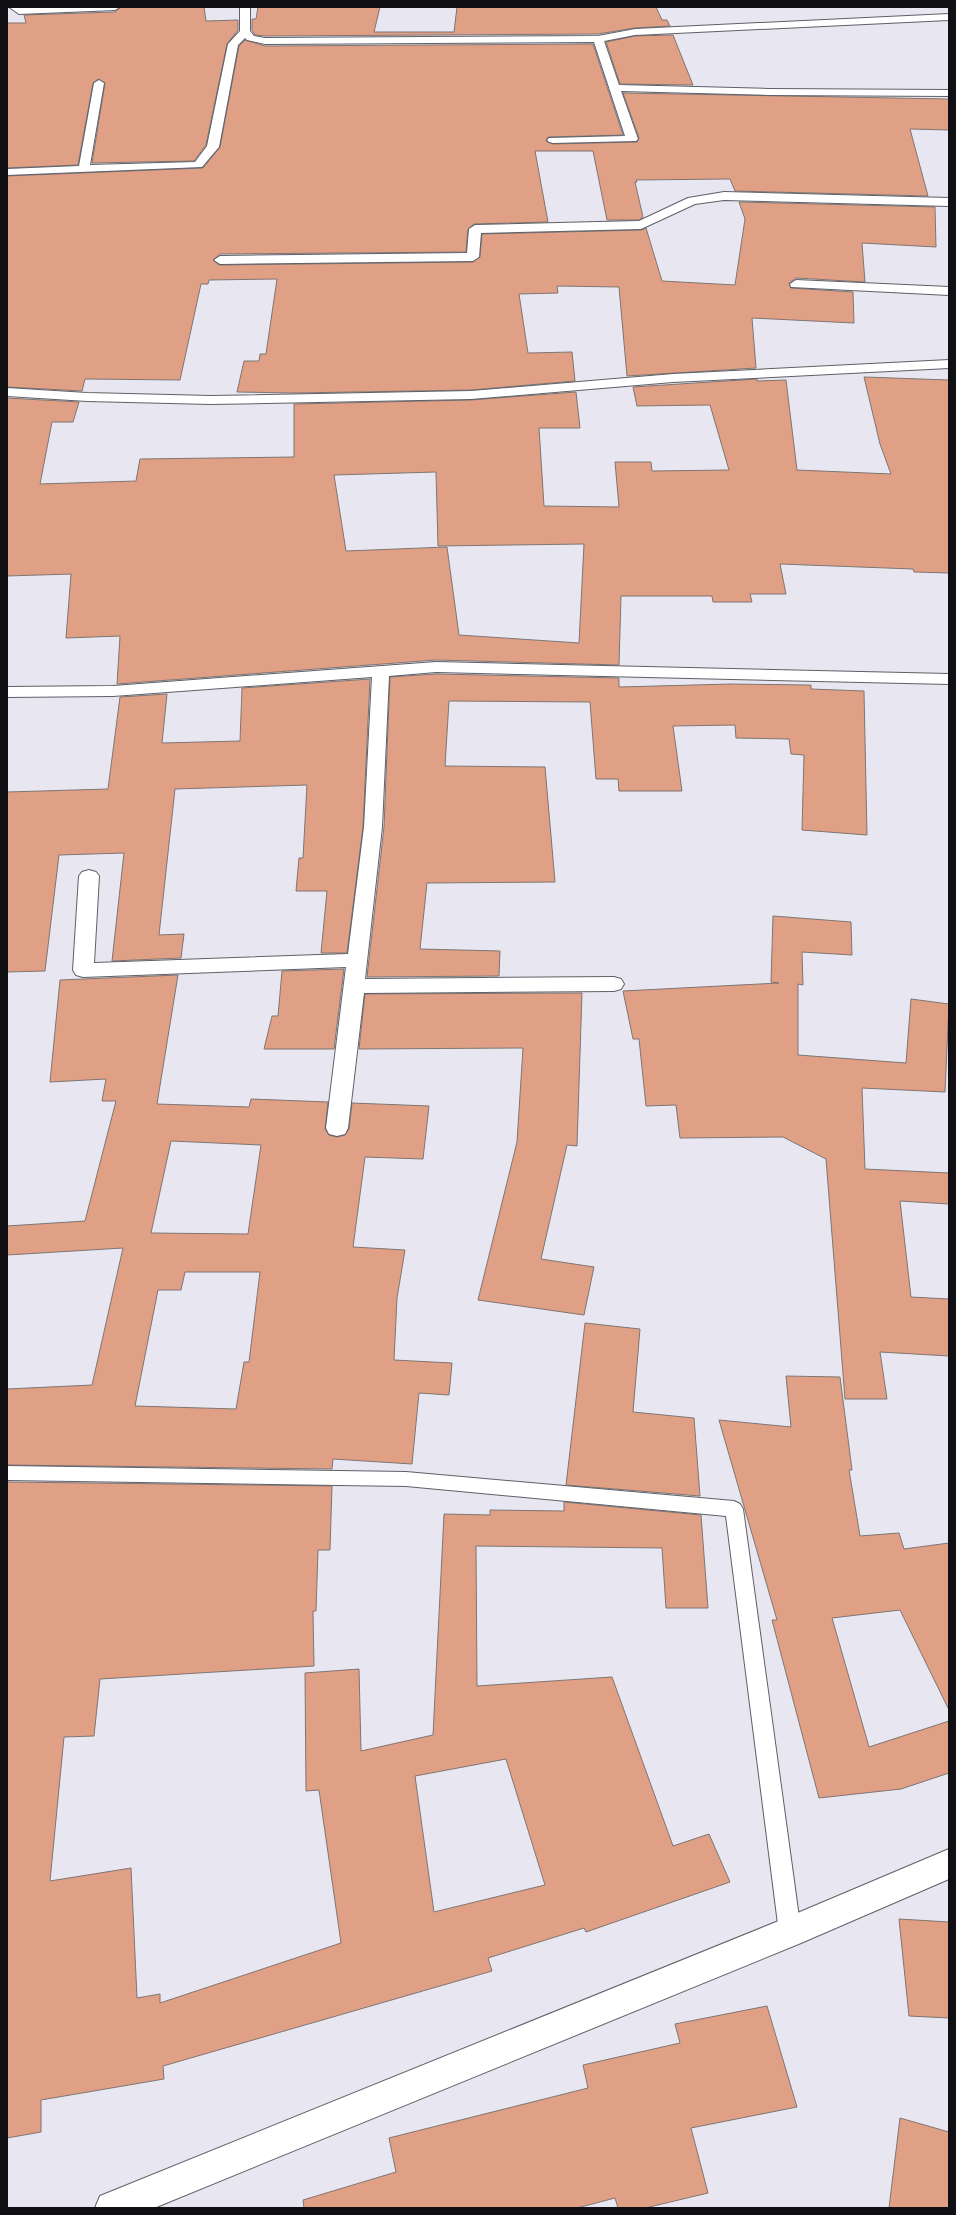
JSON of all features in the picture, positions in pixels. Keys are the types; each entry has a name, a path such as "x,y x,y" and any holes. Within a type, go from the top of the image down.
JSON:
{"street":[{"path":"14,7 19,12 47,12 115,7"},
{"path":"7,172 198,165 213,147 233,44 245,32 246,7"},
{"path":"245,32 251,38 265,41 598,39 635,32 949,17"},
{"path":"553,140 632,139 598,39"},
{"path":"84,168 99,84"},
{"path":"614,88 769,92 949,93"},
{"path":"220,260 472,257 475,229 641,225 692,201 724,196 949,202"},
{"path":"796,284 949,291"},
{"path":"7,392 87,397 211,400 471,396 673,378 949,364"},
{"path":"7,692 114,691 436,667 949,679"},
{"path":"337,1128 373,827 381,672"},
{"path":"89,876 83,970 358,960"},
{"path":"354,986 614,984"},
{"path":"112,2208 790,1932 949,1864"}],"lane":[{"path":"7,1473 406,1479 734,1509 790,1932"}],"building":[{"path":"121,7 204,7 206,21 238,20 238,30 227,44 206,145 194,161 92,163 105,83 98,79 93,83 78,165 7,168 7,23 26,23 24,15 115,12"},
{"path":"258,7 380,7 374,32 454,32 457,7 656,7 662,20 667,20 670,26 635,28 598,34 265,36 255,35 252,30 252,19 256,19"},
{"path":"673,35 693,85 620,84 606,42 635,36"},
{"path":"245,40 265,46 593,44 623,135 548,137 546,141 553,144 637,142 639,138 623,93 949,99 949,130 910,129 928,196 735,191 730,179 636,180 637,182 635,182 643,217 639,220 607,220 593,151 535,151 548,222 474,224 468,229 466,252 220,254 213,260 219,265 473,262 480,257 482,234 641,230 646,228 662,281 735,285 745,219 739,202 935,207 936,247 862,243 865,282 796,278 789,283 791,288 853,292 854,323 752,318 756,368 627,376 619,287 557,286 558,293 519,294 528,353 572,352 575,381 471,390 294,393 237,392 244,361 259,361 260,354 266,354 277,279 209,280 208,284 201,284 180,380 85,379 82,391 7,387 7,176 203,168 220,147 239,46"},
{"path":"864,377 949,380 949,573 914,572 913,569 780,564 786,594 750,594 752,602 713,602 712,596 621,596 619,665 436,660 117,684 120,636 66,638 71,574 7,576 7,398 79,402 73,422 52,422 40,484 136,481 140,459 294,457 294,404 471,400 576,392 580,428 539,428 544,506 619,507 615,462 651,462 652,471 729,470 710,405 637,406 633,387 757,379 757,381 786,380 797,470 891,474 880,444","holes":["436,472 438,546 584,544 579,643 459,635 447,547 346,551 334,475"]},
{"path":"436,674 619,678 619,687 731,684 811,685 811,689 864,691 867,835 802,830 804,755 791,754 789,739 736,738 735,725 673,726 682,791 619,791 618,779 596,779 590,702 449,701 445,766 545,767 555,882 427,883 420,949 500,951 499,976 367,977 384,827 390,677"},
{"path":"370,679 363,827 347,953 321,953 327,891 296,891 299,858 303,858 307,785 175,789 159,935 184,934 181,958 112,961 124,853 59,855 45,971 7,972 7,792 108,789 120,697 167,694 162,743 240,741 242,688"},
{"path":"773,916 851,922 852,955 802,952 803,985 798,984 798,1055 906,1063 911,999 949,1004 945,1092 862,1088 865,1169 949,1173 949,1204 900,1201 911,1297 949,1299 949,1356 880,1352 887,1399 845,1399 826,1159 783,1137 680,1138 676,1105 646,1106 639,1039 633,1039 623,991 779,983 771,982"},
{"path":"344,969 334,1049 264,1049 272,1016 278,1016 282,971"},
{"path":"178,975 157,1104 249,1107 251,1099 328,1102 325,1129 329,1135 337,1137 345,1135 349,1129 352,1103 429,1106 423,1159 365,1157 353,1247 405,1250 397,1298 394,1360 452,1363 449,1395 419,1393 412,1464 333,1459 332,1469 7,1465 7,1389 92,1385 123,1248 7,1255 7,1226 85,1221 116,1101 102,1101 106,1079 50,1082 60,980","holes":["171,1141 261,1145 248,1234 151,1233","185,1272 260,1272 249,1362 244,1362 236,1409 135,1406 158,1290 181,1290"]},
{"path":"582,993 577,1146 567,1145 541,1259 594,1267 584,1315 478,1300 517,1142 523,1048 359,1049 365,994"},
{"path":"585,1323 640,1329 633,1412 694,1418 700,1496 566,1485"},
{"path":"786,1376 840,1377 852,1470 849,1470 860,1536 899,1533 904,1549 949,1543 949,1710 900,1610 832,1618 869,1747 949,1721 949,1773 901,1789 819,1798 772,1620 777,1620 719,1420 791,1427"},
{"path":"7,1482 332,1486 330,1550 318,1550 316,1611 313,1611 314,1666 100,1679 94,1736 64,1737 50,1881 131,1868 137,1998 160,1994 160,2003 341,1943 319,1790 306,1791 305,1673 359,1669 361,1751 433,1735 444,1514 490,1515 490,1510 564,1511 564,1502 701,1515 708,1608 666,1608 662,1548 476,1546 477,1686 612,1677 673,1846 709,1834 730,1882 586,1932 584,1928 488,1958 492,1971 163,2066 164,2079 41,2100 41,2132 7,2138","holes":["506,1759 545,1885 434,1912 415,1776"]},
{"path":"899,1919 949,1922 949,2018 909,2016"},
{"path":"767,2006 797,2107 691,2128 708,2193 645,2208 618,2208 615,2198 577,2208 304,2208 303,2200 396,2172 389,2138 588,2088 583,2065 680,2043 675,2024"},
{"path":"900,2118 949,2132 949,2208 889,2208"}]}
